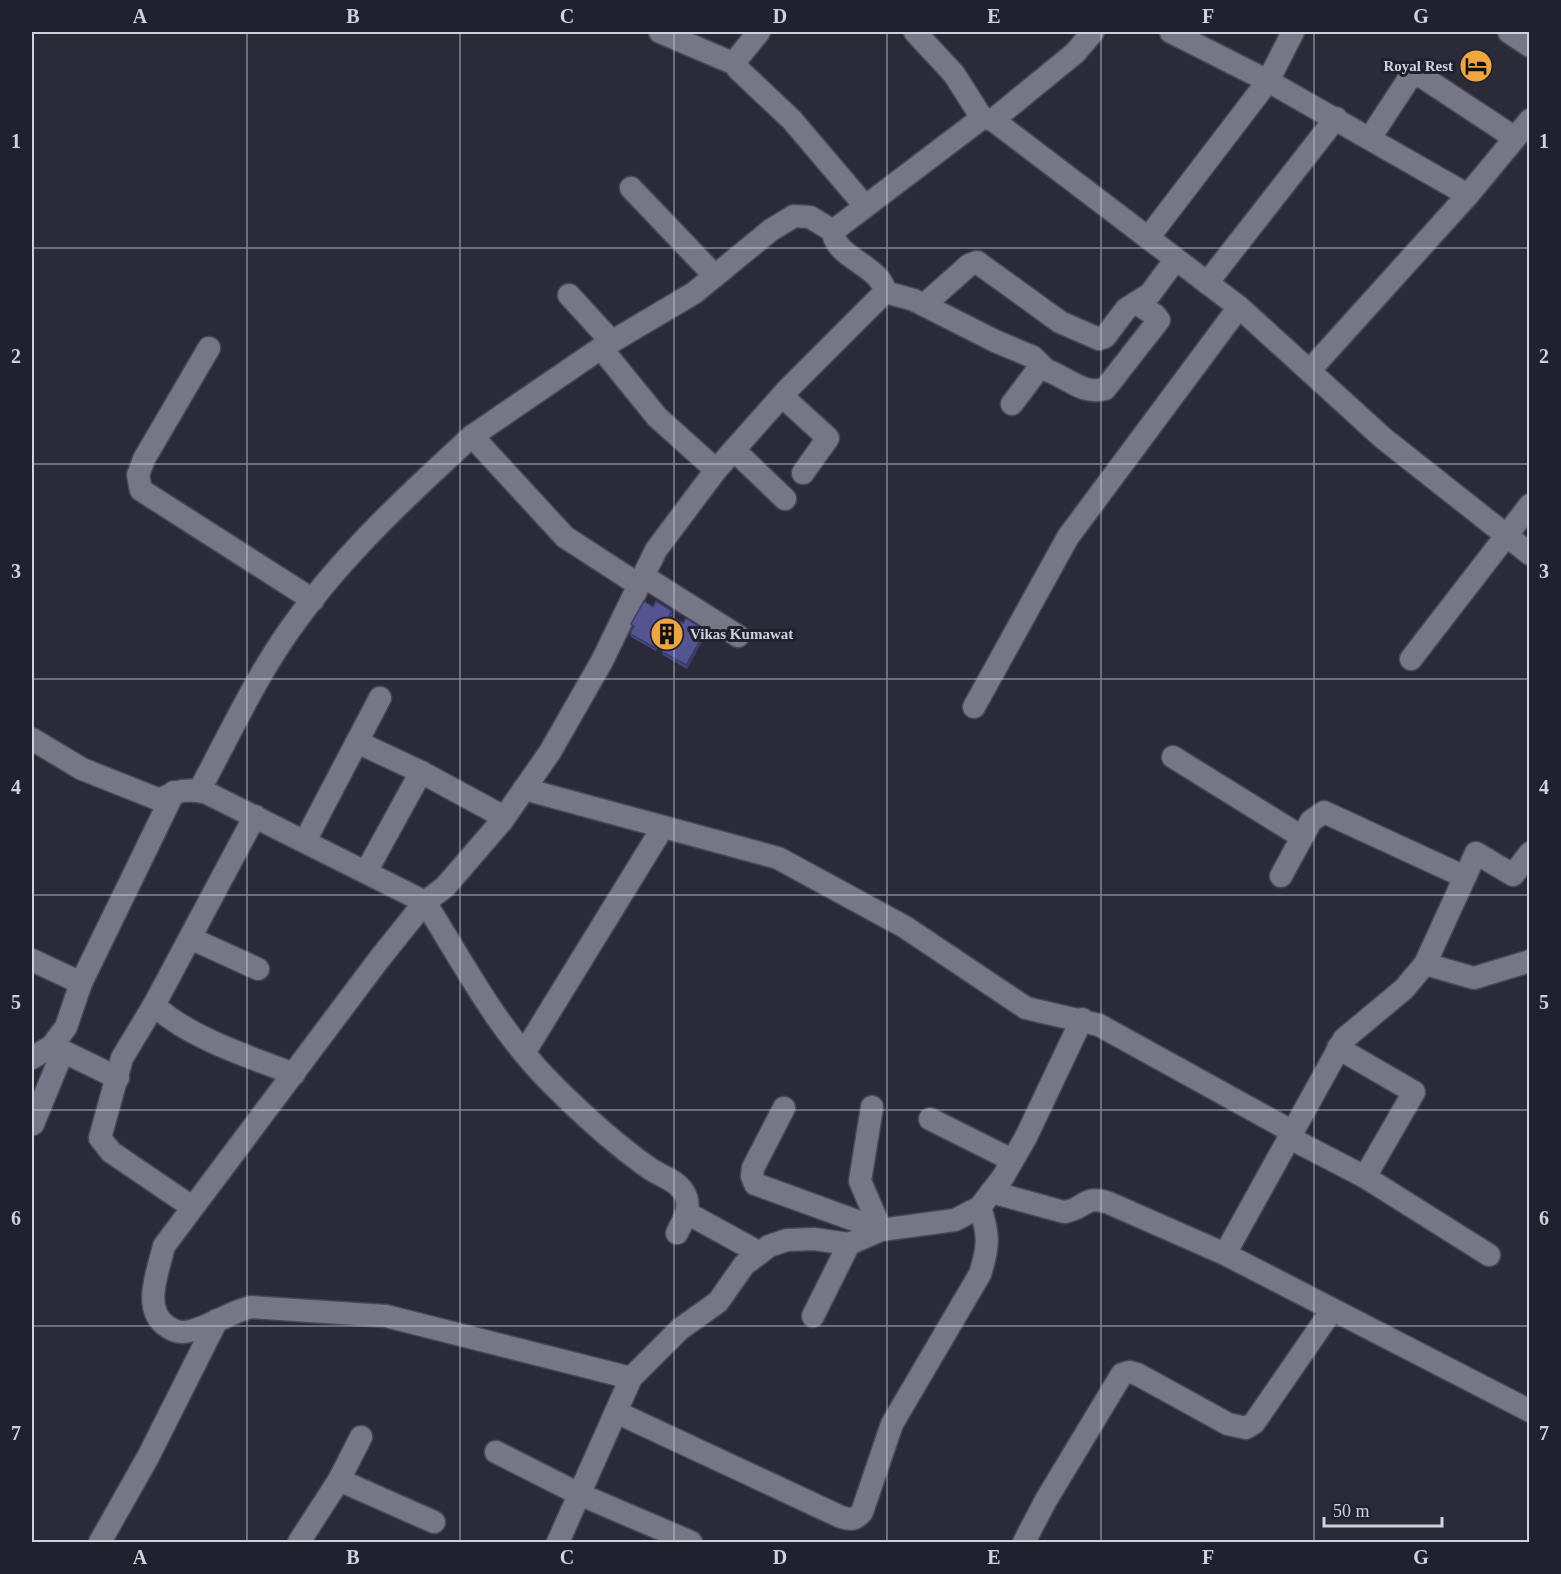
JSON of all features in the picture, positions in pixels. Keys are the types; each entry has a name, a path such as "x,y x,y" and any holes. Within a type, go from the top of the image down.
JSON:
{"street":[{"path":"660,32 735,64 792,120 865,206"},
{"path":"735,64 740,54 759,32"},
{"path":"915,32 954,74 988,119 1239,307 1383,438 1530,554"},
{"path":"833,231 1075,53 1093,32"},
{"path":"1171,32 1336,118 1468,195"},
{"path":"1148,238 1268,81 1293,32"},
{"path":"1509,32 1530,46"},
{"path":"1370,138 1408,80 1418,74 1515,138"},
{"path":"1207,283 1336,118"},
{"path":"1310,370 1468,195 1530,120"},
{"path":"631,188 715,276"},
{"path":"199,791 284,640 313,600 408,496 472,436 606,345 694,293 771,230 794,216 810,217 833,231"},
{"path":"833,231 834,238 841,247 875,277 885,288 885,292"},
{"path":"924,305 975,262 1053,318 1095,339 1104,337 1126,309 1150,294 1176,259"},
{"path":"885,292 924,305 994,341 1033,357 1045,369 1079,387 1096,391 1105,389 1159,320 1136,303"},
{"path":"631,1378 386,1316 251,1307 233,1311 193,1330 176,1333 158,1321 152,1304 164,1245 380,958 425,902 445,887 504,817 524,789 550,752 596,671 656,550 716,470 782,396 885,292"},
{"path":"569,295 657,417 716,470"},
{"path":"974,707 1068,537 1239,307"},
{"path":"209,348 144,459 138,475 141,490 313,600"},
{"path":"1012,404 1036,372 1045,369"},
{"path":"782,396 828,438 803,473"},
{"path":"472,436 565,537 738,636"},
{"path":"734,450 785,499"},
{"path":"1412,659 1530,505"},
{"path":"305,841 380,698"},
{"path":"32,739 82,769 160,800 174,792 191,789 199,791 255,816 425,902 480,995 524,1053 552,1084 631,1154 683,1190 687,1202 682,1223 758,1252"},
{"path":"357,742 421,772 504,817"},
{"path":"1173,756 1302,837"},
{"path":"366,872 421,772"},
{"path":"524,789 778,858 905,927 1026,1008 1082,1019 1151,1051 1365,1177 1489,1255"},
{"path":"33,1124 81,982 174,792"},
{"path":"1281,876 1316,815 1324,812 1465,877"},
{"path":"192,1207 111,1152 100,1138 122,1058 154,1005 255,816"},
{"path":"524,1053 663,827"},
{"path":"1225,1254 1344,1039 1404,989 1425,964 1476,853 1513,875 1530,853"},
{"path":"190,938 258,969"},
{"path":"32,960 81,982"},
{"path":"1425,964 1474,978 1530,961"},
{"path":"154,1005 181,1025 236,1052 294,1074"},
{"path":"558,1542 631,1378 680,1329 718,1302 744,1265 758,1252 787,1240 814,1239 849,1244 876,1232 955,1220 985,1199 1012,1160 1082,1019"},
{"path":"32,1059 57,1048 118,1078"},
{"path":"1338,1048 1414,1092 1365,1177"},
{"path":"784,1107 753,1168 752,1176 755,1184 857,1221 876,1232"},
{"path":"872,1107 860,1180 876,1232"},
{"path":"930,1119 1012,1160"},
{"path":"985,1199 1064,1212 1074,1211 1086,1200 1096,1198 1225,1254 1530,1411"},
{"path":"616,1412 841,1517 850,1520 856,1518 862,1512 892,1424 980,1274 988,1249 985,1199"},
{"path":"813,1316 849,1244"},
{"path":"1024,1542 1046,1500 1122,1374 1129,1372 1137,1374 1238,1429 1246,1428 1254,1423 1332,1310"},
{"path":"99,1542 148,1457 217,1320"},
{"path":"299,1542 339,1480 361,1437"},
{"path":"495,1452 579,1494 691,1542"},
{"path":"339,1480 434,1522"}],"building":[{"name":"Vikas Kumawat","path":"644,601 653,607 656,601 672,611 669,616 683,623 686,618 702,628 698,634 702,637 686,665 662,652 667,643 660,639 655,648 630,634 634,626 631,624"}],"place":[{"name":"Royal Rest","path":"1476,66"},
{"name":"Vikas Kumawat","path":"667,634"}]}
